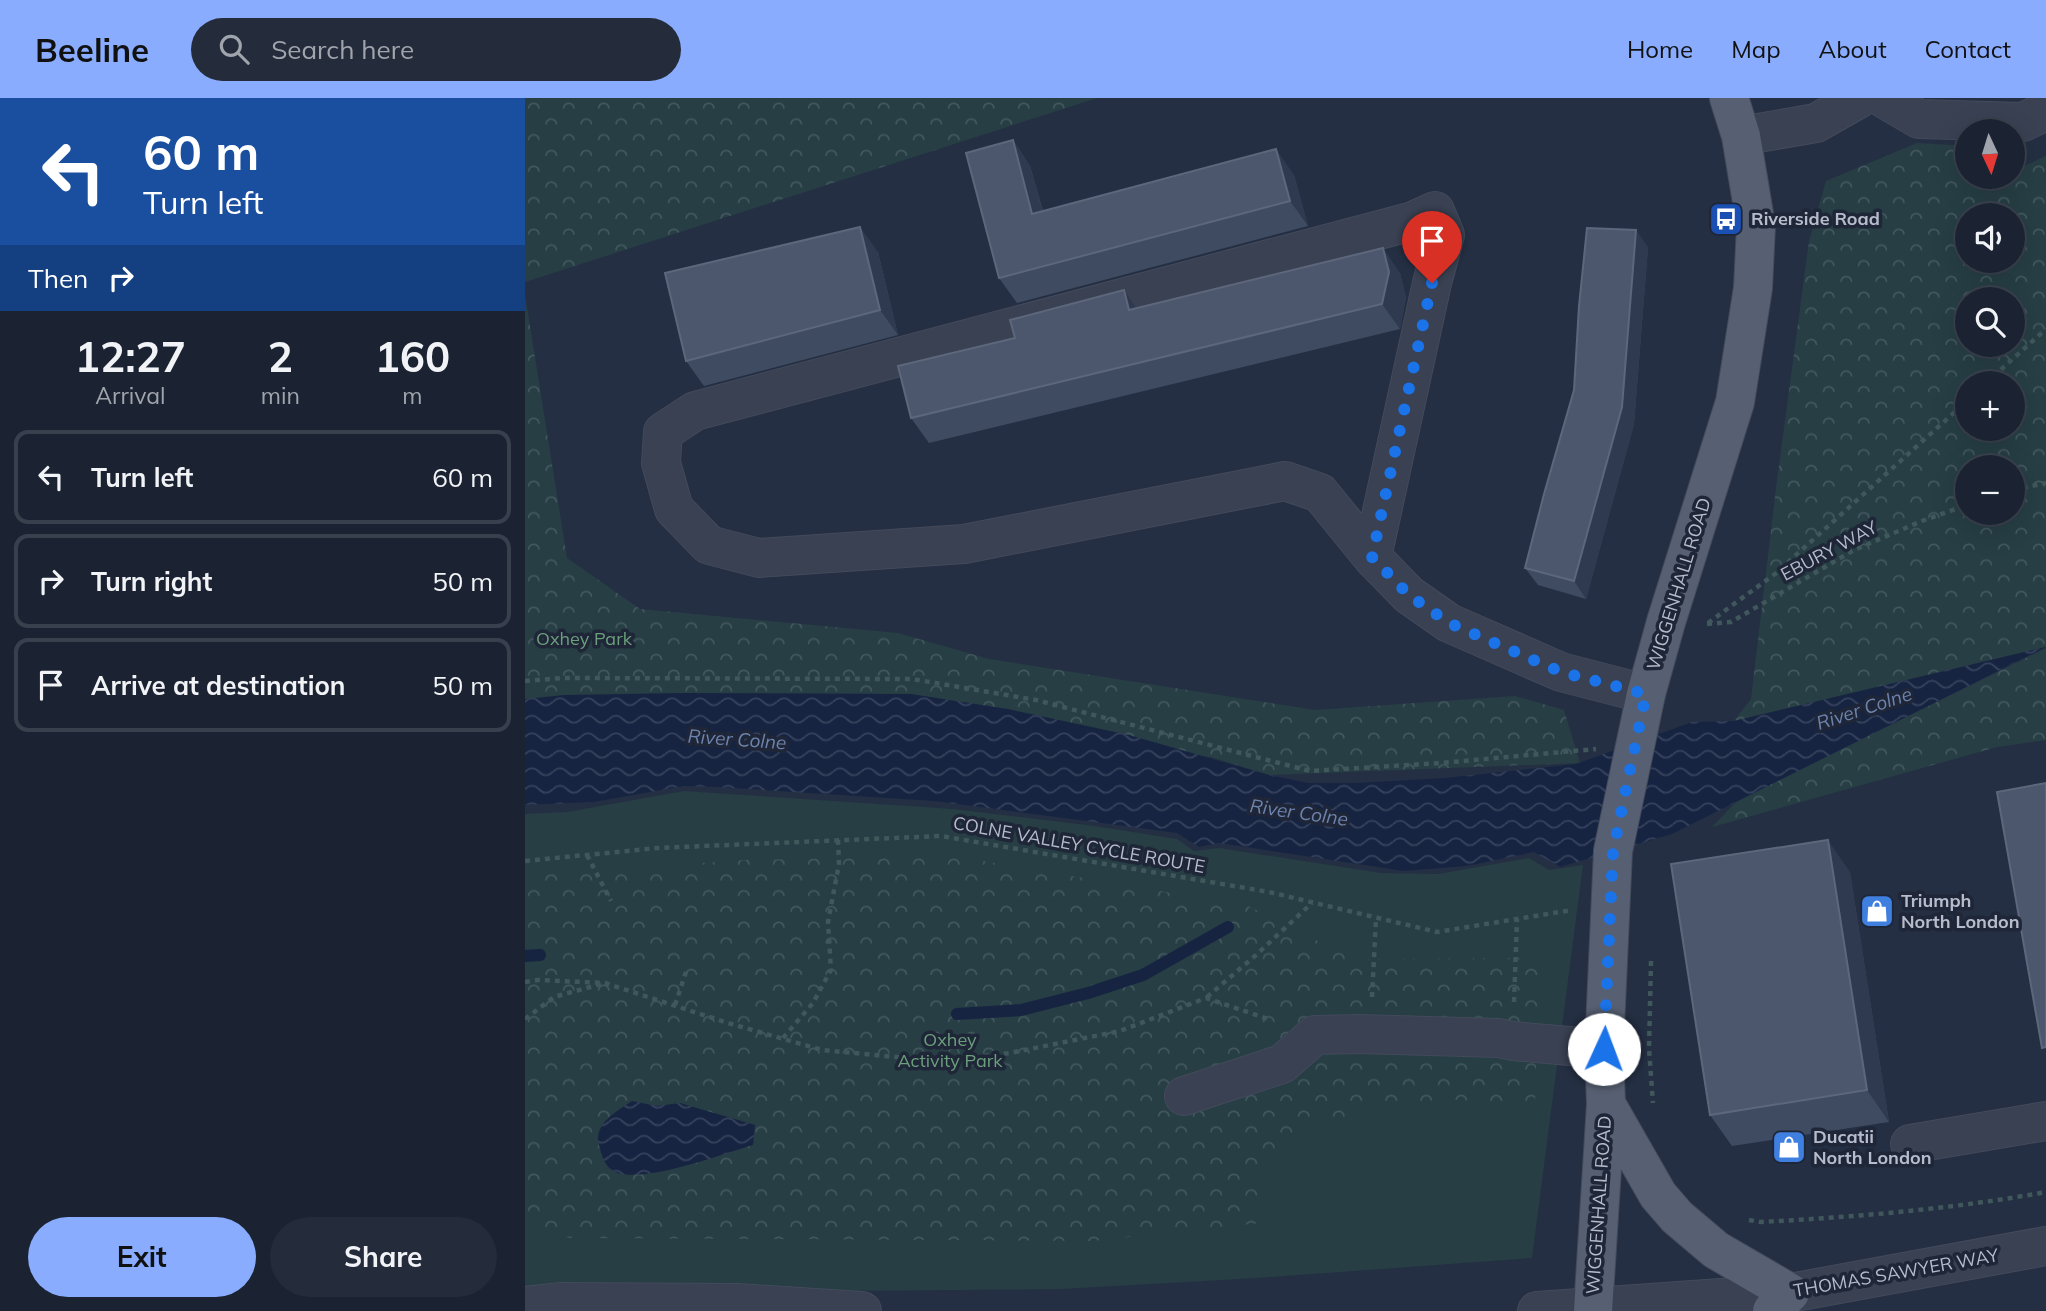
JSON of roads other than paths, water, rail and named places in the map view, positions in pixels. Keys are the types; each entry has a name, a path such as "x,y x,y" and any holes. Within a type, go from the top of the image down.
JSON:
{"main road":[{"name":"WIGGENHALL ROAD","path":"1593,1308 1605,1104 1604,1049 1613,851 1646,694 1735,402 1753,288 1755,226 1741,136 1729,98"},
{"path":"1605,1104 1658,1195 1677,1217 1781,1302"}],"street":[{"path":"1741,136 1817,123 1860,98"},
{"path":"1883,98 1919,119 2023,122 2046,111"},
{"path":"1372,557 1445,235 1434,211 1413,221 695,411 663,432 661,463 674,509 709,545 759,558 964,544 1285,481 1320,493 1372,557 1409,595 1449,623 1561,672 1646,694"},
{"path":"1184,1096 1282,1064 1315,1035 1499,1038 1604,1049"},
{"path":"1910,1144 2046,1121"},
{"name":"THOMAS SAWYER WAY","path":"1537,1311 1781,1302 2046,1245"},
{"path":"525,1306 560,1302 737,1303 862,1311"}],"water":[{"name":"River Colne","path":"2046,647 1672,834 1560,867 1534,852 1467,866 1404,871 1219,843 1199,847 1177,833 934,801 717,787 684,786 594,802 525,805 525,699 564,695 683,693 911,694 1008,709 1129,735 1269,775 1309,783 1355,783 1445,778 1576,764 1692,722 1734,721"},
{"path":"632,1101 657,1106 680,1103 755,1125 753,1145 663,1171 628,1175 615,1172 602,1157 598,1137 603,1124"}],"waterway":[{"path":"957,1014 1021,1010 1088,993 1143,975 1228,927"},
{"path":"525,956 540,955"}],"place":[{"name":"Riverside Road","path":"1726,219"},
{"name":"Triumph North London","path":"1877,911"},
{"name":"Ducatii North London","path":"1789,1147"}],"park label":[{"name":"Oxhey Park","path":"584,639"},
{"name":"Oxhey Activity Park","path":"950,1050"}]}
